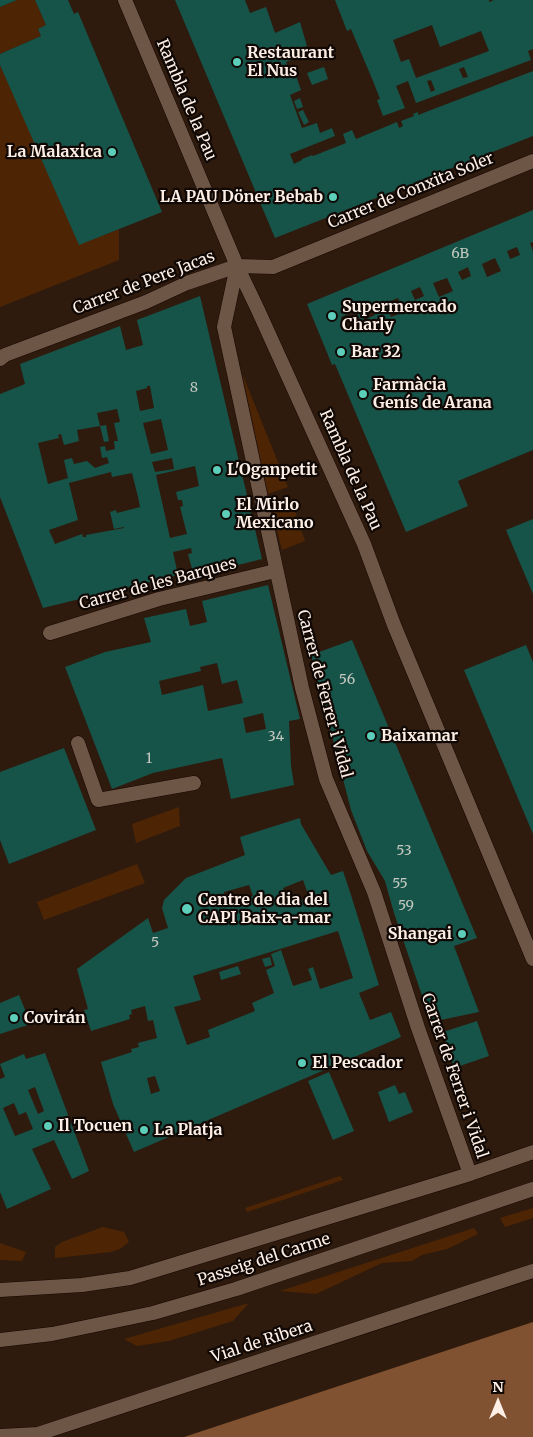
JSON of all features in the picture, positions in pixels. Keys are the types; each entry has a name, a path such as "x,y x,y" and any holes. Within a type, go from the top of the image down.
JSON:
{"street":[{"name":"Rambla de la Pau","path":"125,0 237,266 364,544 394,625 533,959"},
{"name":"Carrer de Conxita Soler","path":"303,254 533,161"},
{"name":"Carrer de Pere Jacas","path":"0,359 5,355 141,304 187,283 237,266 273,268 303,254"},
{"name":"Carrer de Ferrer i Vidal","path":"237,266 224,327 275,571 302,688 326,779 374,892 418,1028 470,1174"},
{"name":"Carrer de les Barques","path":"50,633 159,599 275,571"},
{"path":"78,743 98,800 194,783"},
{"name":"Passeig del Carme","path":"0,1290 82,1284 130,1278 470,1174 533,1152"},
{"name":"Passeig del Carme","path":"0,1340 52,1334 154,1313 236,1289 533,1189"},
{"name":"Vial de Ribera","path":"0,1436 38,1434 533,1271"}],"shaded area":[{"path":"17,0 35,0 46,25 38,29 41,36 0,54 0,7"},
{"path":"0,65 83,243 119,229 119,260 0,307"},
{"path":"242,373 288,487 268,494"},
{"path":"291,499 305,541 282,550 271,507"},
{"path":"179,807 180,826 136,843 132,824"},
{"path":"137,864 145,883 44,920 37,902"},
{"path":"340,1176 343,1180 247,1212 245,1208"},
{"path":"533,1208 533,1218 505,1227 500,1218"},
{"path":"103,1227 124,1232 129,1242 120,1249 111,1252 55,1258 55,1247 62,1242"},
{"path":"474,1228 478,1234 447,1249 422,1255 412,1261 382,1263 316,1294 280,1291"},
{"path":"0,1243 26,1252 22,1261 0,1260"},
{"path":"249,1303 233,1321 169,1341 137,1346 124,1339"},
{"path":"533,1322 533,1437 184,1437"}],"building":[{"path":"0,0 17,0 0,7"},
{"path":"35,0 68,0 74,14 78,12 162,212 79,245 0,65 0,54 41,36 38,29 46,25"},
{"path":"175,0 245,0 250,13 266,7 275,33 300,22 307,46 297,49 300,57 286,62 291,75 295,73 301,90 290,95 302,128 317,123 320,133 332,128 335,136 290,154 294,164 302,159 346,143 343,134 352,130 356,139 397,122 399,128 403,126 401,121 414,116 413,114 418,112 418,115 533,71 533,136 275,238"},
{"path":"335,0 489,0 489,2 494,0 533,0 533,49 528,51 531,60 416,103 408,81 396,86 405,108 383,116 377,100 380,99 351,29 347,31","holes":["432,25 440,47 481,31 489,51 416,78 409,59 401,62 393,40","464,67 468,77 463,78 459,69","431,80 435,90 431,92 427,81"]},
{"path":"324,67 328,79 312,85 307,73"},
{"path":"300,98 303,107 297,109 294,101"},
{"path":"303,110 309,122 304,125 298,112"},
{"path":"533,210 533,242 530,243 533,251 533,450 458,481 468,506 406,532 335,364 332,365 307,304","holes":["517,247 520,255 510,259 507,251","495,258 501,271 487,277 482,264","468,267 471,276 462,280 458,272","447,278 453,291 439,297 433,283","420,287 424,296 415,300 411,291","398,298 404,312 391,317 385,303","372,308 375,315 364,320 361,312","356,311 363,325 348,332 341,317"]},
{"path":"200,296 262,559 194,576 188,554 192,553 191,548 173,552 178,575 43,608 0,497 0,394 25,384 20,364 120,326 126,350 143,345 137,320","holes":["147,386 150,386 154,408 140,411 136,391 147,388","117,409 120,422 114,423 118,441 114,441 115,449 106,451 105,446 100,447 102,458 107,457 109,463 95,468 87,461 74,464 72,458 64,460 68,478 48,484 38,443 59,438 58,435 61,434 64,445 79,441 77,430 100,426 97,413","161,419 168,450 151,454 143,423","172,458 174,469 155,472 152,462","195,466 199,486 176,492 178,500 182,500 183,506 180,507 187,534 170,538 156,475","111,472 112,477 132,473 140,507 117,513 116,510 110,512 114,529 124,528 86,535 86,537 83,537 82,534 55,544 49,530 78,520 69,483"]},
{"path":"106,425 109,441 104,442 100,426"},
{"path":"533,519 533,594 506,530"},
{"path":"268,585 300,719 289,721 291,766 294,785 231,799 222,758 153,773 112,789 65,667 105,652 151,642 144,618 186,609 190,626 207,622 202,601","holes":["217,663 222,684 237,680 243,703 208,711 203,685 162,695 159,681 201,671 200,667","263,713 266,729 246,733 243,718"]},
{"path":"352,640 477,938 454,946 479,1012 431,1022 385,881 367,851 351,810 311,655"},
{"path":"526,645 533,662 533,834 464,670"},
{"path":"64,748 96,830 9,864 0,840 0,772"},
{"path":"300,818 301,824 331,875 343,871 379,985 359,993 370,1020 391,1012 401,1037 134,1152 113,1104 101,1062 132,1052 131,1049 139,1047 138,1043 157,1038 153,1020 148,1021 145,1006 131,1010 130,1019 91,1031 84,1010 88,1009 77,969 148,918 153,933 168,928 162,908 164,900 186,878 245,855 240,837","holes":["303,880 309,897 290,904 283,888","249,885 253,896 227,904 224,892","338,931 353,978 320,989 313,967 308,969 312,980 293,986 281,950 271,954 275,966 266,970 274,993 252,1003 255,1011 208,1030 210,1037 187,1045 174,1007 201,1000 193,976","155,1076 160,1091 151,1094 147,1078"]},
{"path":"270,957 272,965 265,967 262,959"},
{"path":"238,966 241,974 221,980 219,972"},
{"name":"Covirán","path":"19,995 31,1024 0,1034 0,1003"},
{"path":"477,1021 489,1056 454,1068 443,1032"},
{"path":"45,1053 89,1171 72,1179 54,1140 32,1149 51,1189 7,1209 0,1192 0,1079 5,1077 0,1064 24,1054 26,1059","holes":["35,1087 44,1111 38,1114 28,1090","14,1103 19,1115 26,1112 33,1129 15,1136 3,1108"]},
{"path":"329,1072 354,1131 333,1140 308,1081"},
{"path":"395,1085 399,1094 405,1092 413,1112 389,1122 378,1092"}],"place":[{"name":"Restaurant El Nus","path":"237,62"},
{"name":"La Malaxica","path":"112,152"},
{"name":"LA PAU Döner Bebab","path":"333,197"},
{"name":"Supermercado Charly","path":"332,316"},
{"name":"Bar 32","path":"341,352"},
{"name":"Farmàcia Genís de Arana","path":"363,394"},
{"name":"L'Oganpetit","path":"217,470"},
{"name":"El Mirlo Mexicano","path":"226,514"},
{"name":"Baixamar","path":"371,736"},
{"name":"Centre de dia del CAPI Baix-a-mar","path":"187,909"},
{"name":"Shangai","path":"462,934"},
{"name":"Covirán","path":"14,1018"},
{"name":"El Pescador","path":"302,1063"},
{"name":"Il Tocuen","path":"48,1126"},
{"name":"La Platja","path":"144,1130"}]}
